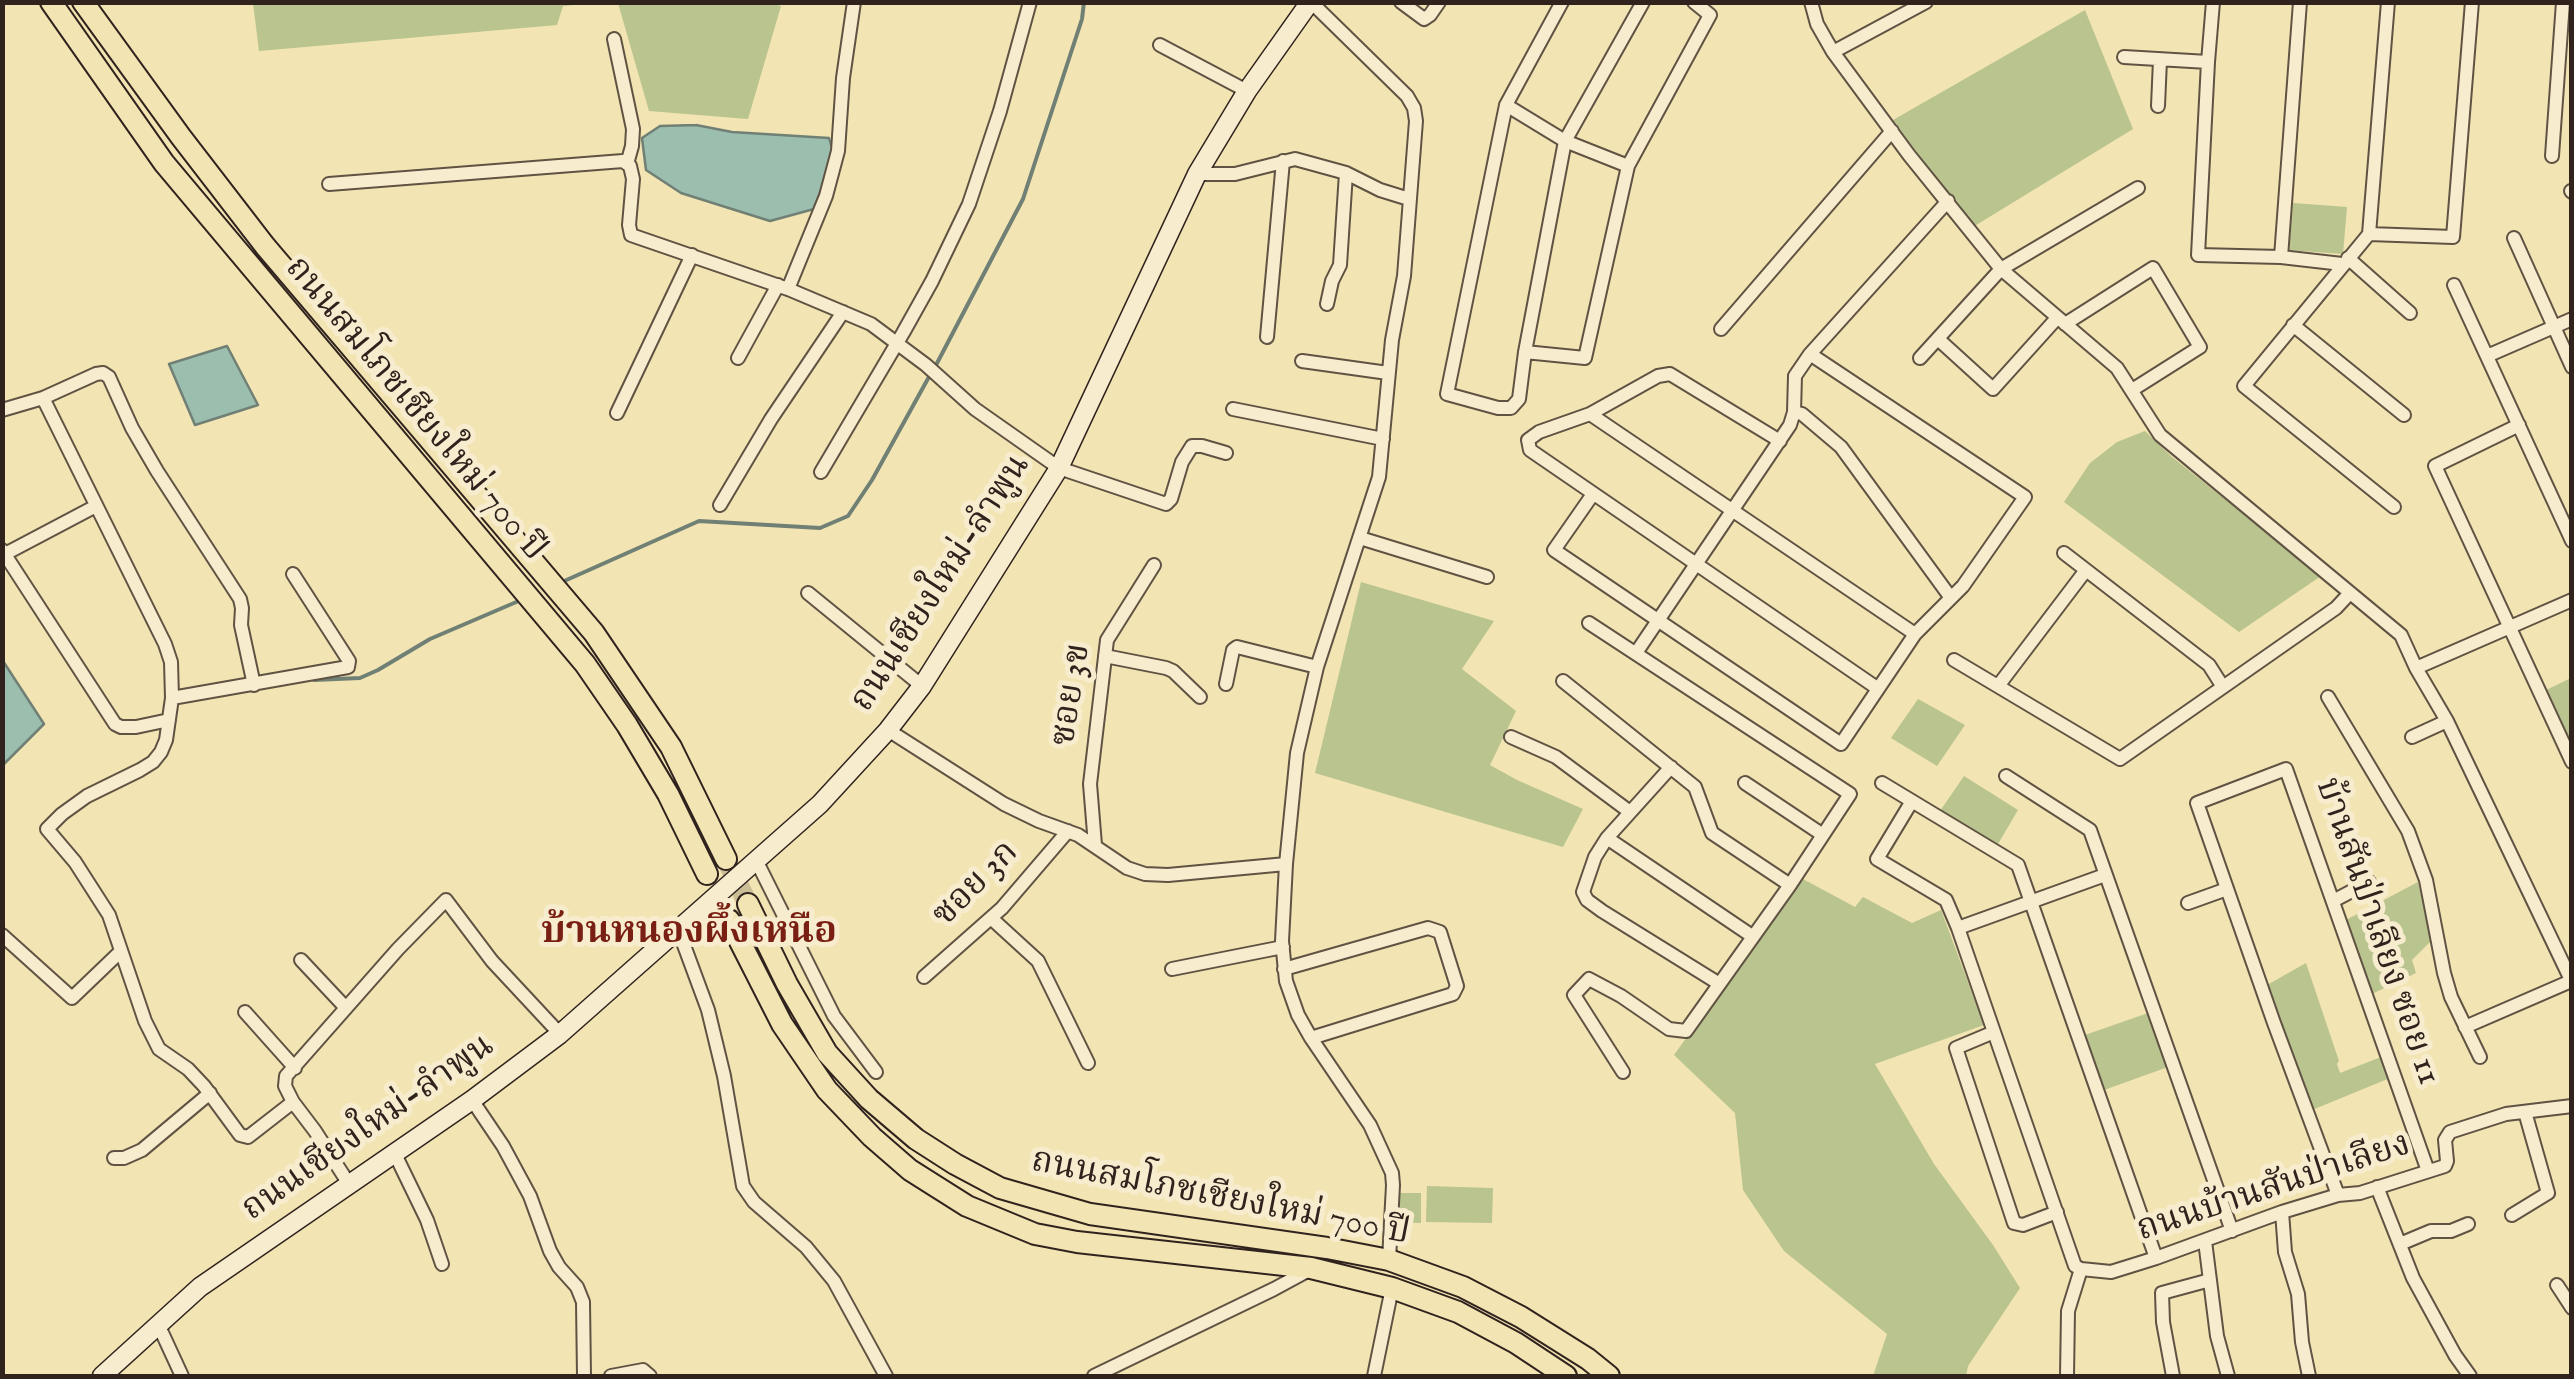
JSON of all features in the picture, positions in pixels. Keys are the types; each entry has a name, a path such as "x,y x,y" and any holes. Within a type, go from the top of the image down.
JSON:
{"main road":[{"name":"ถนนสมโภชเชียงใหม่ 700 ปี","path":"51,2 164,163 585,664 668,794 707,874"},
{"name":"ถนนสมโภชเชียงใหม่ 700 ปี","path":"83,2 265,246 594,633 671,747 726,859"},
{"name":"ถนนเชียงใหม่-ลำพูน","path":"102,1376 200,1287 472,1100 560,1034 820,804 888,730 922,686 1058,468 1196,174 1247,91 1310,2"},
{"name":"ถนนสมโภชเชียงใหม่ 700 ปี","path":"748,904 787,984 827,1053 869,1099 916,1139 956,1164 1000,1188 1090,1214 1389,1260 1463,1287 1521,1317 1609,1376"},
{"name":"ถนนสมโภชเชียงใหม่ 700 ปี","path":"729,920 782,1024 827,1090 897,1159 967,1206 1035,1234 1312,1268 1392,1288 1458,1312 1566,1376"}],"street":[{"path":"738,358 783,287 826,196 838,151 854,2"},
{"path":"821,472 898,343 969,204 1000,112 1030,2"},
{"path":"1310,2 1407,96 1416,121 1404,276 1392,340 1378,484 1317,668 1297,753 1286,864 1283,948 1284,969 1298,1014 1370,1125 1392,1172 1389,1260"},
{"path":"1402,2 1424,18 1439,2"},
{"path":"1562,2 1506,105 1447,394 1498,408 1512,408 1519,399 1565,141 1643,2"},
{"path":"1525,352 1585,358 1628,166 1710,15 1694,2"},
{"path":"1812,2 1817,24 1832,52 2001,269 2117,368 2160,435 2401,635 2447,721 2571,981 2465,1027"},
{"path":"1832,52 1926,2"},
{"path":"2213,2 2198,255 2345,261 2410,313"},
{"path":"2281,258 2300,2"},
{"path":"2388,2 2369,234 2244,386 2394,507"},
{"path":"2369,234 2453,238 2472,2"},
{"path":"2552,156 2565,74 2563,2"},
{"path":"614,39 633,129 627,164"},
{"path":"1160,45 1247,91"},
{"path":"2124,57 2208,62"},
{"path":"2158,106 2160,60"},
{"path":"1506,105 1565,141 1628,166"},
{"path":"1722,329 1892,131"},
{"path":"1196,174 1235,174 1294,158 1346,172 1380,190 1409,198"},
{"path":"329,184 608,160 627,164 633,179 630,233 783,287 870,324 926,365 974,409 1058,468 1166,504 1186,452 1192,446 1226,453"},
{"path":"1267,337 1283,161"},
{"path":"1328,304 1340,265 1346,172"},
{"path":"1920,358 2001,269 2138,188"},
{"path":"1636,654 1790,425 1795,376 1810,354 1948,201"},
{"path":"2514,238 2572,367"},
{"path":"616,413 692,256"},
{"path":"1938,338 1993,389 2061,321 2152,268 2200,347 2132,390"},
{"path":"2454,284 2572,541"},
{"path":"720,505 842,312"},
{"path":"2487,356 2572,319"},
{"path":"2293,325 2404,415"},
{"path":"1593,494 1554,550 1840,744 1914,634 1963,586 2025,498 1810,354"},
{"path":"1302,361 1388,374"},
{"path":"2,410 42,398 96,374 109,377 148,457 240,599 240,625 254,685"},
{"path":"1780,440 1670,374 1658,376 1590,414 1539,432 1528,440 1530,450 1877,688"},
{"path":"42,398 165,644 171,662 172,698 166,740 153,762 88,796 47,829 75,862 109,916 145,1021 159,1049 210,1092 240,1135 248,1137 293,1102"},
{"path":"1233,409 1383,439"},
{"path":"1794,412 1802,414 1841,447 1951,598"},
{"path":"1590,414 1914,634"},
{"path":"2519,426 2435,466 2572,762"},
{"path":"96,506 4,552 116,724 136,727 169,720"},
{"path":"1360,538 1487,577"},
{"path":"2064,552 2209,665 2224,686"},
{"name":"ซอย 3ข","path":"1095,845 1090,784 1107,640 1154,565"},
{"path":"1998,686 2086,570"},
{"path":"172,698 348,666 293,574"},
{"path":"808,592 922,686"},
{"path":"1954,660 2120,759 2336,608 2349,594"},
{"path":"2416,668 2572,600"},
{"path":"1588,623 1850,794 1686,1031 1670,1029 1589,979 1574,995 1622,1072"},
{"path":"1226,684 1237,647 1317,668"},
{"path":"1105,656 1173,671 1200,697"},
{"path":"1563,681 1695,788 1712,832 1790,885"},
{"path":"2328,697 2408,831 2426,880 2451,997 2480,1057"},
{"path":"2412,737 2447,721"},
{"path":"888,730 1004,804 1095,845 1127,868 1168,875 1286,864"},
{"path":"1511,737 1556,757 1630,812"},
{"path":"1671,767 1607,838 1595,857 1584,892 1586,900 1718,984"},
{"name":"บ้านสันป่าเลียง ซอย 11","path":"2227,888 2196,803 2286,769 2428,1172"},
{"path":"2006,776 2090,830 2232,1231"},
{"path":"1882,783 2018,865 2156,1258"},
{"path":"1745,784 1824,836"},
{"path":"1912,801 1876,859 1946,900 1958,928 2074,1266 2081,1269 2068,1311 2066,1376"},
{"name":"ซอย 3ก","path":"924,977 1002,908 1068,831"},
{"path":"1607,838 1752,936"},
{"path":"757,862 834,1016 876,1072"},
{"path":"1958,928 2105,875"},
{"path":"2334,901 2370,882"},
{"path":"2188,903 2227,888 2338,1195"},
{"path":"349,1184 285,1086 290,1072 446,900 492,962 560,1034"},
{"path":"991,918 1038,961 1088,1063"},
{"path":"1284,969 1428,928 1440,932 1457,986 1454,994 1312,1038"},
{"path":"678,930 708,1010 743,1186 754,1202 806,1247 834,1281 886,1376"},
{"path":"2,935 72,998 121,951"},
{"path":"1172,970 1283,948"},
{"path":"300,960 346,1008"},
{"path":"245,1012 290,1072"},
{"path":"1994,1032 1956,1048 2014,1223 2023,1225 2057,1212"},
{"path":"114,1158 142,1150 210,1092"},
{"path":"472,1100 530,1196 550,1251 577,1287 582,1302 584,1376"},
{"name":"ถนนบ้านสันป่าเลียง","path":"2081,1269 2111,1272 2282,1212 2428,1172 2446,1164 2445,1140 2450,1132 2506,1114 2572,1106"},
{"path":"2512,1215 2548,1193 2524,1112"},
{"path":"2418,1142 2450,1132"},
{"path":"394,1152 427,1220 442,1264"},
{"path":"2377,1188 2413,1278 2470,1376"},
{"path":"2282,1212 2285,1252 2298,1294 2310,1376"},
{"path":"2400,1244 2431,1231 2451,1231 2468,1224"},
{"path":"2204,1241 2217,1336 2228,1376"},
{"path":"1094,1376 1312,1268"},
{"path":"2173,1376 2162,1293 2210,1280"},
{"path":"2557,1285 2572,1308"},
{"path":"1374,1376 1392,1288"},
{"path":"158,1324 182,1376"},
{"path":"611,1376 643,1370 650,1376"}],"green space":[{"path":"253,2 593,3 563,6 557,25 259,51"},
{"path":"768,2 781,6 748,119 649,111 618,3"},
{"path":"2085,10 2133,129 1973,227 1893,120"},
{"path":"2293,203 2347,207 2343,254 2289,250"},
{"path":"2145,431 2321,576 2239,632 2064,502 2090,463 2117,442"},
{"path":"1361,582 1494,621 1462,669 1516,711 1490,765 1583,809 1563,847 1315,773"},
{"path":"2571,678 2571,757 2542,692"},
{"path":"1918,699 1965,725 1937,766 1891,738"},
{"path":"1964,776 2018,810 1998,844 1940,811"},
{"path":"1801,878 1855,907 1863,897 1912,923 1941,910 1984,1025 1875,1064 1934,1164 2020,1288 1968,1366 1966,1376 1873,1376 1887,1334 1784,1251 1743,1190 1735,1113 1674,1055"},
{"path":"2418,882 2432,940 2412,960 2416,973 2372,994 2344,921"},
{"path":"2306,963 2340,1073 2381,1057 2390,1078 2312,1110 2267,985"},
{"path":"2148,1013 2168,1067 2104,1090 2085,1035"},
{"path":"1427,1186 1493,1188 1492,1223 1426,1222"},
{"path":"1399,1193 1421,1193 1421,1223 1399,1222"}],"shaded area":[{"path":"696,125 732,132 829,138 834,154 814,209 770,221 681,193 646,170 642,138 660,126"},
{"path":"227,346 258,405 195,425 169,364"},
{"path":"3,661 44,724 2,765"}],"waterway":[{"path":"935,367 1023,199 1082,19 1084,2"},
{"path":"562,582 699,521 820,528 848,516 930,375"},
{"path":"314,680 360,678 430,639 521,600"}],"tunnel":[{"path":"726,859 748,904"}],"district":[{"name":"บ้านหนองผึ้งเหนือ","path":"689,934"}]}
